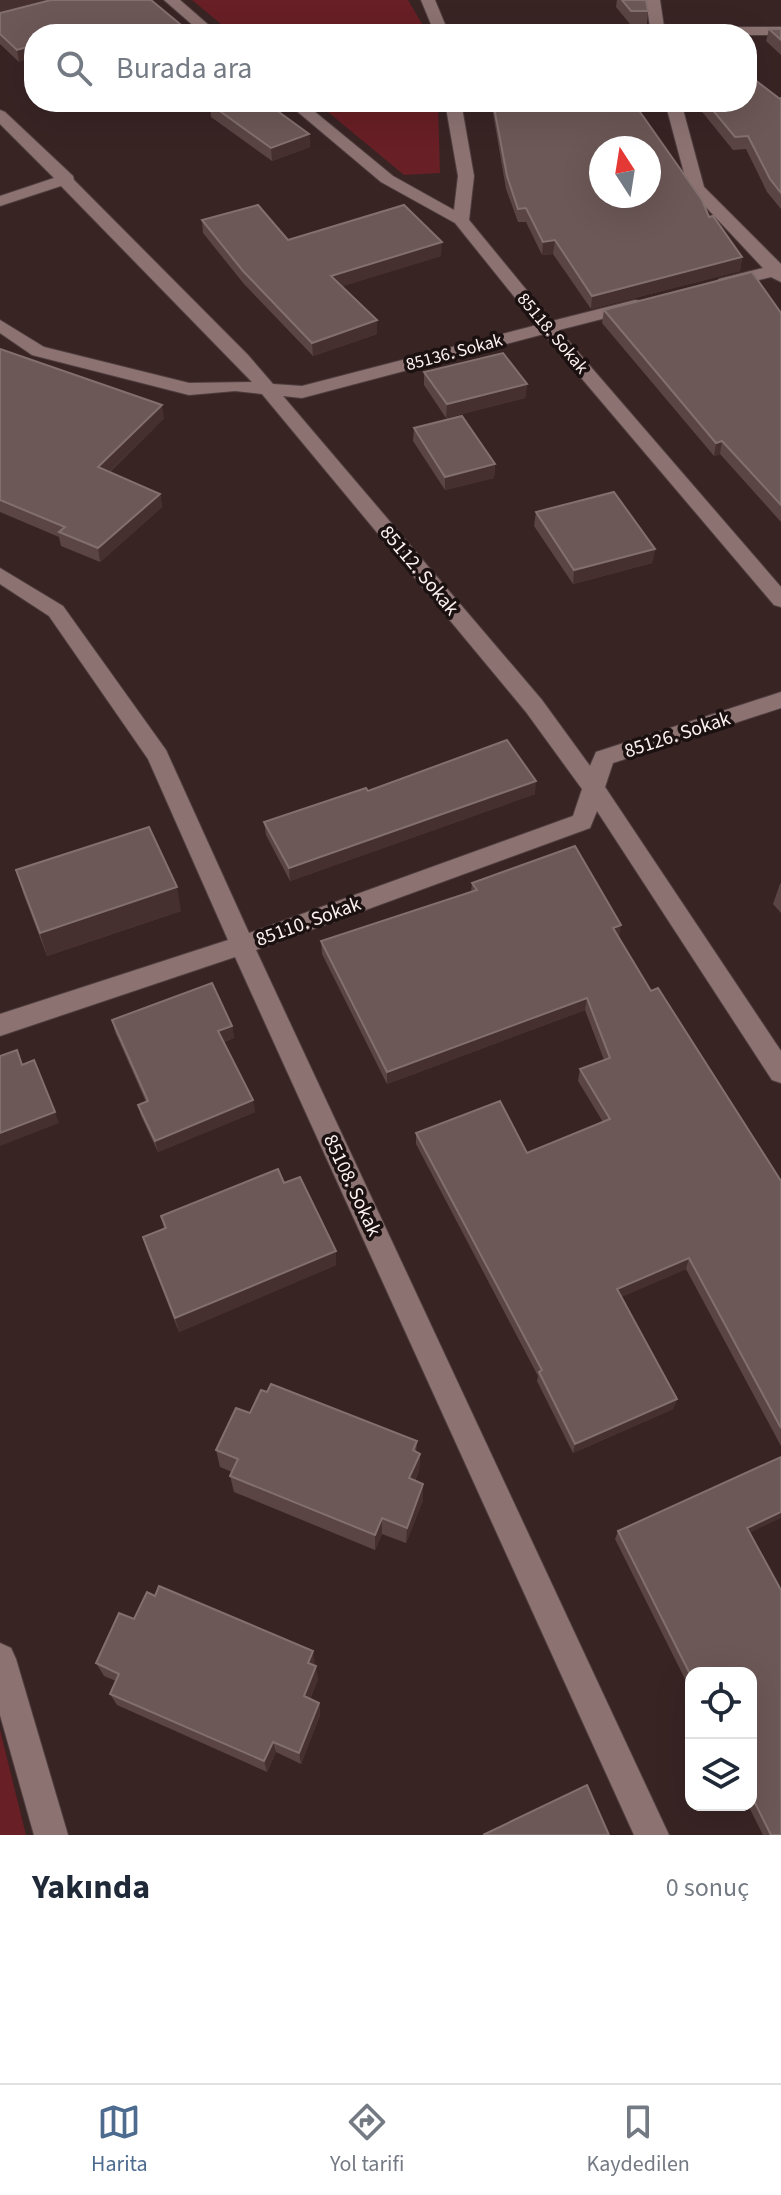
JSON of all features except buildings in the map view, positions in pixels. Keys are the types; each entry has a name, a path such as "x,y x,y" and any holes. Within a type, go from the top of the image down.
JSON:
{"street":[{"path":"171,0 200,24"},
{"path":"428,0 438,24"},
{"path":"653,0 657,24"},
{"path":"757,31 781,31"},
{"name":"85118. Sokak","path":"306,112 387,179 461,220 547,327 781,600"},
{"path":"455,112 466,176 461,220"},
{"path":"676,112 696,188 779,272"},
{"name":"85112. Sokak","path":"0,115 67,179 242,359 534,706 595,790 781,1072"},
{"path":"0,201 67,179"},
{"path":"714,286 779,272"},
{"name":"85136. Sokak","path":"3,330 38,351 189,389 266,388 302,392 654,301"},
{"name":"85108. Sokak","path":"0,575 56,611 158,756 652,1835"},
{"name":"85126. Sokak","path":"595,790 604,758 781,700"},
{"name":"85110. Sokak","path":"0,1025 242,945 582,822 595,790"},
{"path":"0,1659 51,1835"}],"shaded area":[{"path":"192,0 408,0 422,24 221,24"},
{"path":"328,112 438,112 440,173 404,175"},
{"path":"0,1730 26,1835 0,1835"}]}
